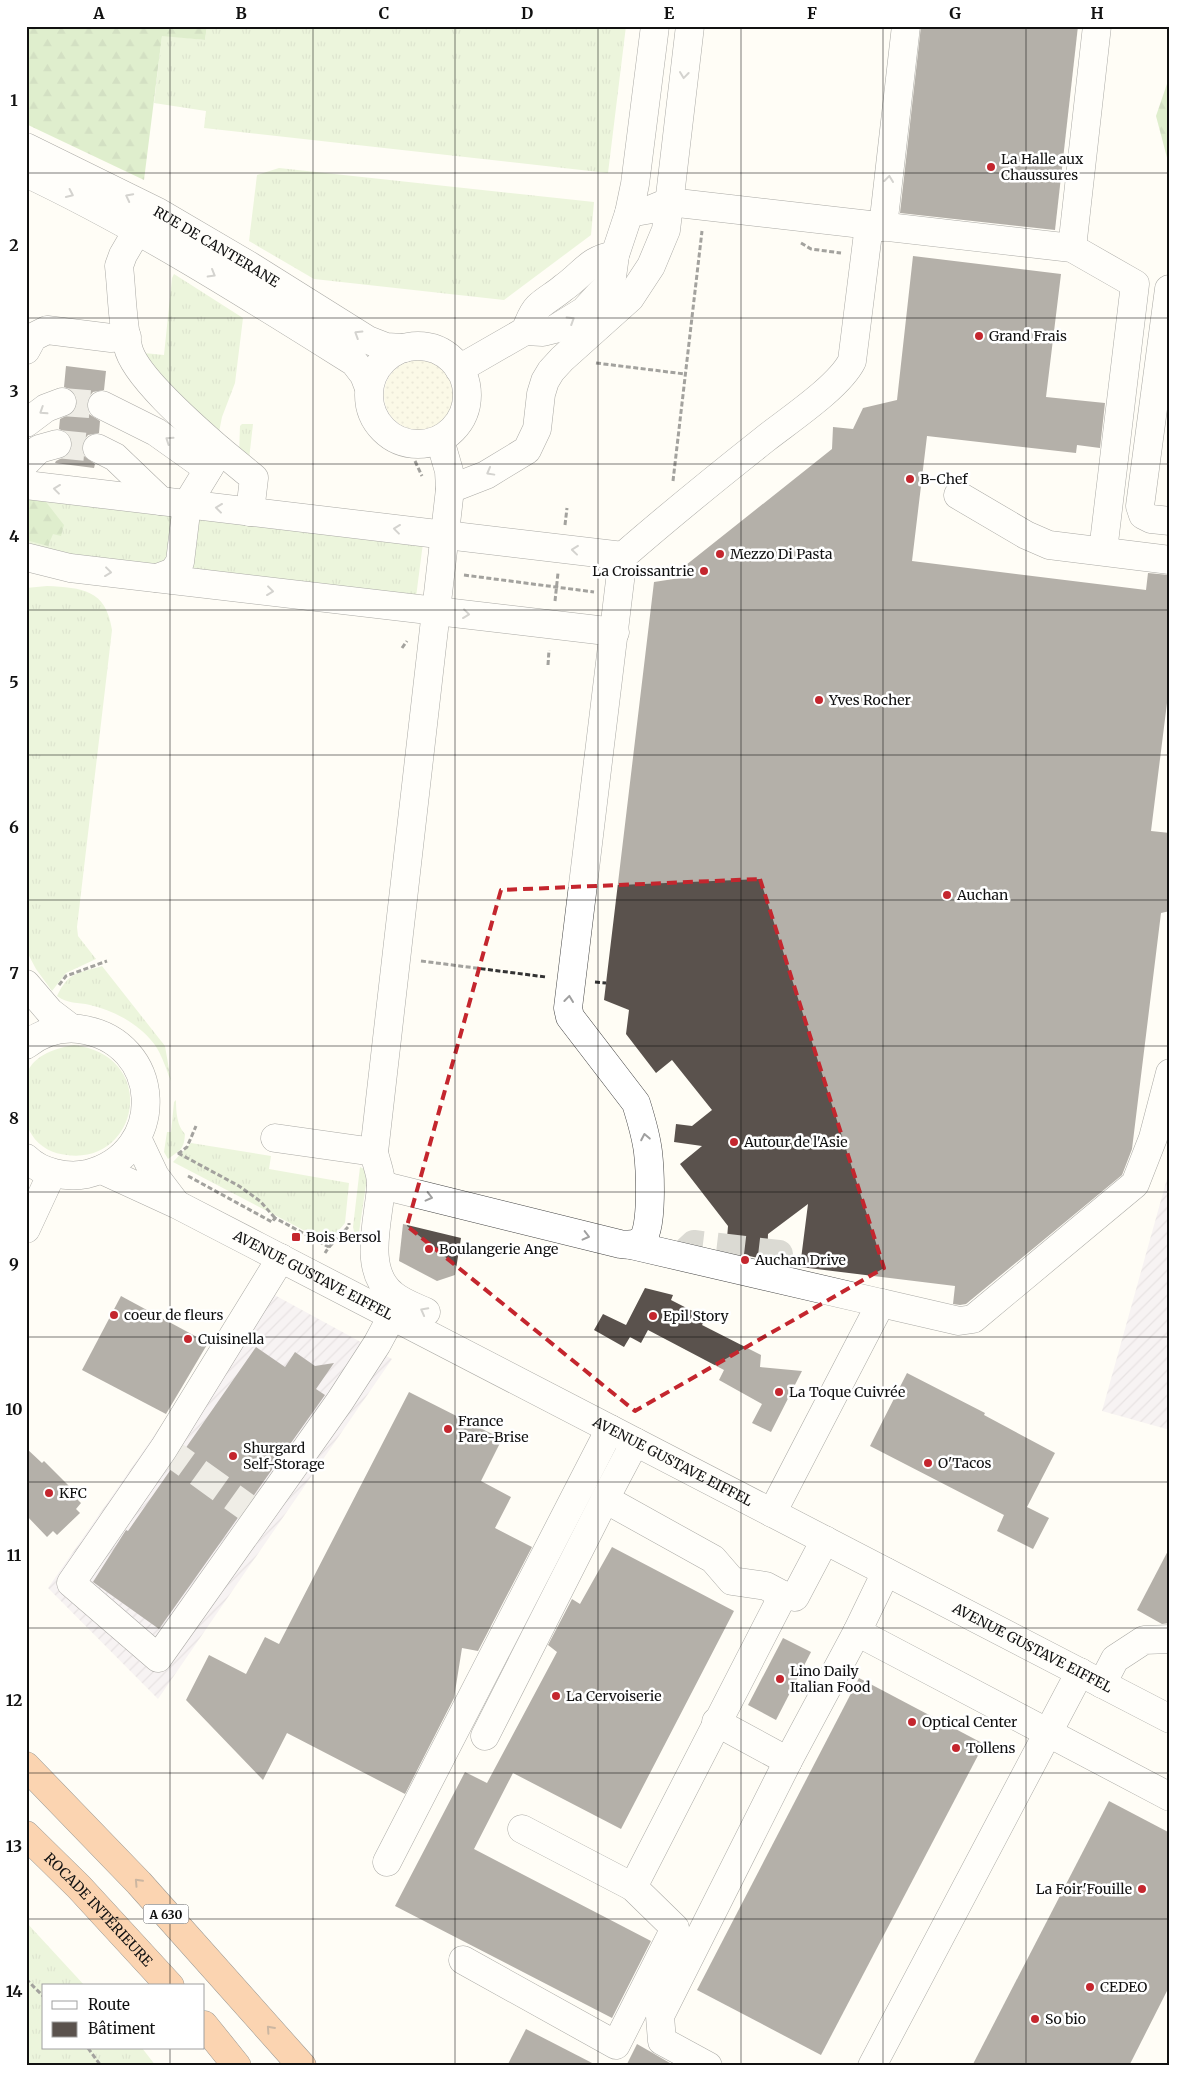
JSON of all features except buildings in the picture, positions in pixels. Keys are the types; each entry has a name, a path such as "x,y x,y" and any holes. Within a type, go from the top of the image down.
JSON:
{"highway":[{"name":"A 630","path":"26,1766 139,1883 302,2066"},
{"name":"ROCADE INTÉRIEURE","path":"26,1835 80,1887 168,1984"},
{"path":"205,2027 237,2066"}],"street":[{"path":"460,369 525,331 531,316 538,306 565,287 589,264 615,255 629,213 635,184 654,26"},
{"path":"450,489 486,475 526,450 537,429 541,394 551,371 630,298 651,266 666,230 690,26"},
{"path":"631,1245 642,1240 648,1230 648,1151 642,1120 636,1103 570,1017 568,1008 623,556 668,517 827,390 848,369 852,361 866,256 876,226 906,26"},
{"path":"1072,248 1096,26"},
{"name":"RUE DE CANTERANE","path":"26,147 158,212 250,266 368,340 386,347 404,348"},
{"name":"RUE DE CANTERANE","path":"26,173 82,199 236,288 354,362 364,375 369,388"},
{"path":"629,213 652,209 669,202 1072,248 1135,284 1169,289 1140,506 1143,515 1151,519 1170,521"},
{"path":"137,231 119,266 127,337 132,357 142,372 214,459"},
{"path":"1102,551 1135,284"},
{"path":"26,350 33,337 47,330 111,338 127,337"},
{"path":"419,346 435,349 449,357 460,369 466,384 467,401 462,417 453,430 440,440 425,444 410,444 395,440 383,430 374,418 369,403 369,388 373,374 380,363 391,354 404,348 419,346"},
{"path":"26,423 46,408 62,402"},
{"path":"102,404 156,432 254,478 250,512"},
{"path":"440,440 449,471 450,489 442,572 374,1152 381,1185 374,1247 376,1265 385,1287 392,1294 482,1342 501,1372"},
{"path":"26,462 39,449 57,444"},
{"path":"97,448 115,456 174,503 180,562 173,572 157,578"},
{"path":"174,503 214,459"},
{"path":"26,485 623,556"},
{"path":"958,495 1037,541 1049,545 1170,560"},
{"path":"26,558 70,568 615,632"},
{"path":"26,575 70,568"},
{"path":"26,984 50,1012 71,1028"},
{"path":"26,1045 33,1039 51,1031 71,1028 93,1031 113,1040 129,1055 141,1074 146,1095 145,1117 137,1138 123,1156 102,1170 77,1176 52,1173 26,1158"},
{"path":"381,1185 620,1244 959,1322 973,1320 1135,1184 1152,1138 1170,1073"},
{"name":"AVENUE GUSTAVE EIFFEL","path":"137,1138 152,1173 176,1204"},
{"path":"274,1138 374,1152"},
{"name":"AVENUE GUSTAVE EIFFEL","path":"102,1170 176,1204 1170,1719"},
{"path":"26,1229 52,1173"},
{"path":"281,1258 164,1448 71,1583 158,1658 340,1401 377,1344 392,1316"},
{"path":"772,1513 881,1303"},
{"path":"387,1862 610,1429"},
{"path":"485,1736 635,1442"},
{"path":"605,1499 713,1559 732,1581 766,1586 783,1595 795,1597 825,1540"},
{"path":"708,2066 662,2041 660,2016 788,1761 857,1632 886,1572"},
{"path":"633,1887 716,1722 783,1595"},
{"path":"857,1632 1170,1797"},
{"path":"872,2066 1048,1733 1091,1678 1144,1640 1170,1639"},
{"path":"716,1722 788,1761"},
{"path":"463,1960 616,2045 674,1928 633,1887 522,1829"}],"path":[{"path":"666,230 681,228 712,232"},
{"path":"668,517 702,231"},
{"path":"798,241 811,249 866,256"},
{"path":"415,461 423,477"},
{"path":"548,665 567,508"},
{"path":"442,572 619,595"},
{"path":"396,958 606,983"},
{"path":"57,988 66,976 107,960"},
{"path":"172,1158 187,1147 196,1126"},
{"path":"178,1153 239,1186 260,1201 275,1218 328,1247"},
{"path":"186,1175 272,1222 275,1218"},
{"path":"323,1257 328,1247 349,1226 350,1216"},
{"path":"26,1979 42,1995"},
{"path":"89,2050 101,2066"}],"highlighted area":[{"path":"760,879 884,1268 635,1411 407,1226 501,890"}],"shaded area":[{"path":"419,360 432,363 444,370 451,382 454,395 451,408 444,420 432,427 419,430 406,427 394,420 387,408 384,395 387,382 394,370 406,363"},
{"path":"1170,1168 1170,1430 1102,1411"},
{"path":"258,1286 392,1359 158,1699 48,1588"}],"green space":[{"path":"26,26 207,26 205,40 162,36 144,180 26,124"},
{"path":"207,26 626,26 608,173 204,128 206,111 154,103 162,35 205,40"},
{"path":"1170,75 1170,169 1156,116"},
{"path":"279,168 594,202 591,235 504,300 314,279 249,241 257,175"},
{"path":"174,274 243,318 235,383 222,417 219,432 164,381 144,353 164,355"},
{"path":"242,424 253,424 249,459 239,455 240,426"},
{"path":"26,491 172,515 178,527 164,567 26,551"},
{"path":"26,499 46,502 64,525 61,536 53,534 48,546 26,540"},
{"path":"205,518 423,543 416,597 193,569 189,562 198,520"},
{"path":"47,586 71,588 90,593 104,606 109,616 112,630 77,927 78,936 96,959 66,973 52,991 36,969 26,950 26,588"},
{"path":"102,966 165,1046 171,1081 157,1048 137,1027 107,1010 69,1002 57,996 70,978 80,972"},
{"path":"74,1045 101,1053 119,1068 129,1087 130,1108 124,1127 111,1144 91,1154 67,1155 52,1151 35,1139 27,1124 26,1079 31,1066 47,1053"},
{"path":"176,1100 180,1127 185,1134 184,1143 181,1149 168,1159 164,1152 167,1132 171,1132 174,1102"},
{"path":"191,1143 271,1156 269,1169 349,1183 345,1223 328,1243 173,1162"},
{"path":"360,1167 368,1171 357,1246 353,1227"},
{"path":"26,1922 83,1984 42,1984 42,2050 144,2050 156,2066 26,2066"}],"tunnel":[{"path":"62,402 102,405"},
{"path":"57,444 97,448"},
{"path":"680,1257 694,1244 779,1254 776,1279"},
{"path":"164,1448 259,1516"}],"place":[{"name":"La Halle aux Chaussures","path":"991,167"},
{"name":"Grand Frais","path":"979,336"},
{"name":"B-Chef","path":"910,479"},
{"name":"Mezzo Di Pasta","path":"720,554"},
{"name":"La Croissantrie","path":"704,571"},
{"name":"Yves Rocher","path":"819,700"},
{"name":"Auchan","path":"947,895"},
{"name":"Autour de l'Asie","path":"734,1142"},
{"name":"Bois Bersol","path":"296,1237"},
{"name":"Boulangerie Ange","path":"429,1249"},
{"name":"Auchan Drive","path":"745,1260"},
{"name":"coeur de fleurs","path":"114,1315"},
{"name":"Epil Story","path":"653,1316"},
{"name":"Cuisinella","path":"188,1339"},
{"name":"La Toque Cuivrée","path":"779,1392"},
{"name":"France Pare-Brise","path":"448,1429"},
{"name":"Shurgard Self-Storage","path":"233,1456"},
{"name":"O'Tacos","path":"928,1463"},
{"name":"KFC","path":"49,1493"},
{"name":"Lino Daily Italian Food","path":"780,1679"},
{"name":"La Cervoiserie","path":"556,1696"},
{"name":"Optical Center","path":"912,1722"},
{"name":"Tollens","path":"956,1748"},
{"name":"La Foir'Fouille","path":"1142,1889"},
{"name":"CEDEO","path":"1090,1987"},
{"name":"So bio","path":"1035,2019"}]}
